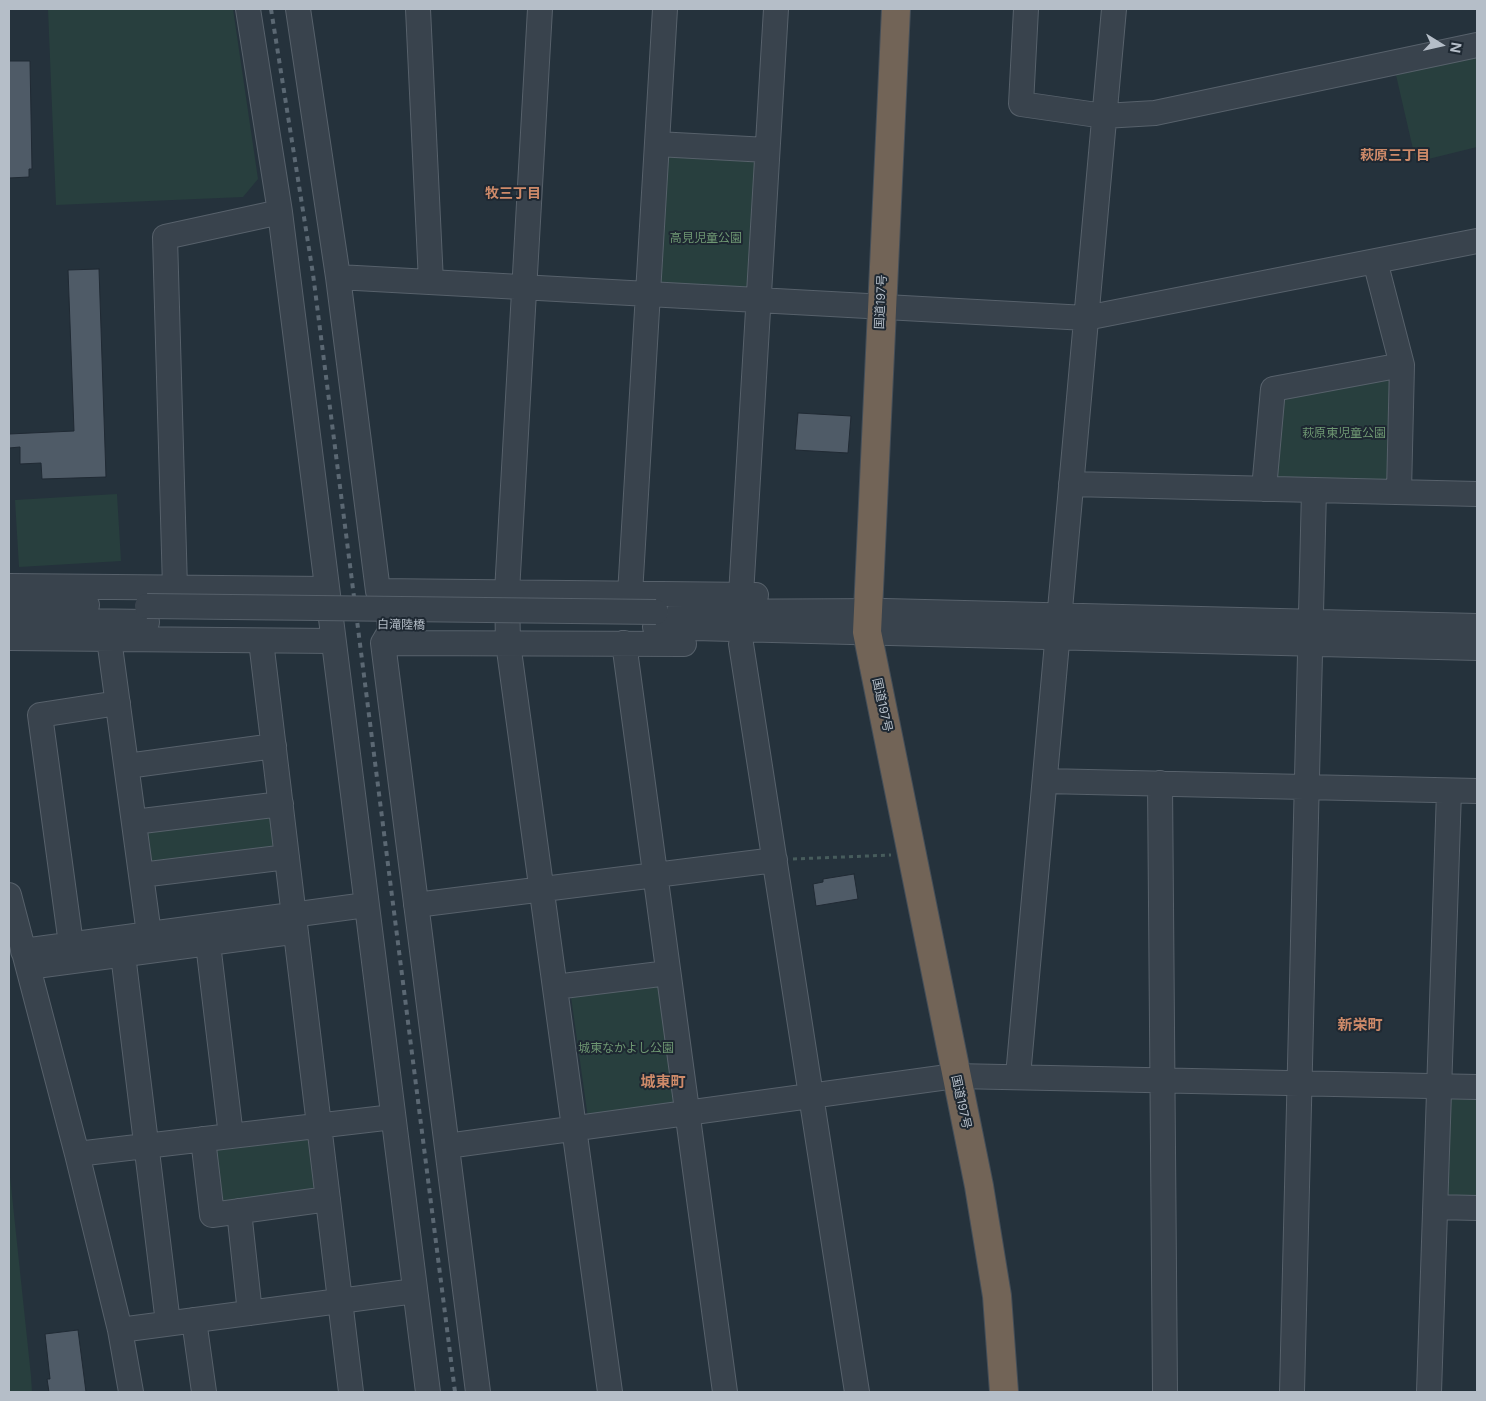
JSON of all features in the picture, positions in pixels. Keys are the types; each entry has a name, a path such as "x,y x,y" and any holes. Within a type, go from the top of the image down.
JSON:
{"highway":[{"name":"国道197号","path":"896,9 888,307 876,622 912,854 965,1076 1011,1289 1018,1392"},
{"name":"国道197号","path":"888,307 912,9"},
{"name":"国道197号","path":"876,622 914,798 965,1076 979,1186 997,1296 1004,1392"}],"street":[{"path":"248,9 280,212 332,641 428,1392"},
{"path":"298,9 338,277 378,590 388,600 390,631 383,643 478,1392"},
{"path":"418,9 431,282"},
{"path":"540,9 523,287 508,592 508,644 610,1392"},
{"path":"630,594 664,9"},
{"path":"741,595 776,9"},
{"path":"1026,9 1021,104 1104,116 1155,114 1477,45"},
{"path":"1018,1076 1114,9"},
{"path":"657,144 767,150"},
{"path":"175,588 165,236 280,212"},
{"path":"338,277 1086,318 1477,240"},
{"path":"1375,261 1402,366 1399,492"},
{"path":"1264,489 1273,388 1402,366"},
{"path":"1072,484 1477,494"},
{"path":"1292,1392 1314,490"},
{"path":"9,586 326,589"},
{"path":"378,590 832,596 876,622"},
{"path":"9,603 147,614"},
{"path":"9,620 147,614"},
{"name":"白滝陸橋","path":"147,614 876,622 1311,633"},
{"path":"383,643 820,644 876,622"},
{"path":"1311,633 1477,626"},
{"path":"1311,633 1477,648"},
{"path":"9,638 332,641"},
{"path":"109,639 149,934"},
{"path":"261,641 351,1392"},
{"path":"624,644 725,1392"},
{"path":"741,644 857,1392"},
{"path":"72,953 40,715 118,703"},
{"path":"126,766 274,746"},
{"path":"1045,780 1477,791"},
{"path":"1160,784 1165,1392"},
{"path":"1429,1392 1449,791"},
{"path":"134,822 281,804"},
{"path":"141,875 287,857"},
{"path":"416,905 774,860"},
{"path":"9,895 78,1154 120,1330 131,1392"},
{"path":"25,959 367,913"},
{"path":"122,946 149,934 207,935"},
{"path":"207,935 231,1136"},
{"path":"122,946 168,1323"},
{"path":"555,987 668,972"},
{"path":"447,1146 965,1076 1477,1087"},
{"path":"78,1154 393,1117"},
{"path":"203,1139 212,1215 328,1199"},
{"path":"1436,1207 1477,1208"},
{"path":"239,1211 250,1312"},
{"path":"120,1330 415,1291"},
{"path":"194,1320 204,1392"}],"path":[{"path":"774,860 912,854"}],"green space":[{"path":"48,9 233,9 258,179 243,197 56,205"},
{"path":"1477,56 1477,147 1416,162 1396,75"},
{"name":"高見児童公園","path":"668,150 758,160 752,282 747,290 659,284"},
{"name":"萩原東児童公園","path":"1388,375 1395,380 1388,485 1281,480 1274,472 1280,395"},
{"path":"117,494 121,561 19,567 15,500"},
{"path":"272,808 283,849 152,870 145,826"},
{"name":"城東なかよし公園","path":"663,977 681,1105 588,1118 570,990"},
{"path":"1450,1096 1477,1097 1477,1200 1447,1198"},
{"path":"311,1133 323,1190 222,1209 214,1144"},
{"path":"9,1167 31,1376 32,1392 9,1392"}],"building":[{"path":"9,61 30,61 32,169 29,169 29,177 9,178"},
{"path":"99,269 106,477 42,479 41,463 20,464 20,447 9,448 9,434 74,431 68,270"},
{"path":"798,413 851,416 848,453 795,450"},
{"path":"854,874 858,899 816,906 813,884 823,882 823,879"},
{"path":"78,1330 86,1392 49,1392 47,1379 50,1379 45,1334"}],"railway":[{"path":"271,9 313,274 455,1392"}],"district":[{"name":"萩原三丁目","path":"1395,156"},
{"name":"牧三丁目","path":"513,194"},
{"name":"新栄町","path":"1360,1025"},
{"name":"城東町","path":"663,1082"}]}
